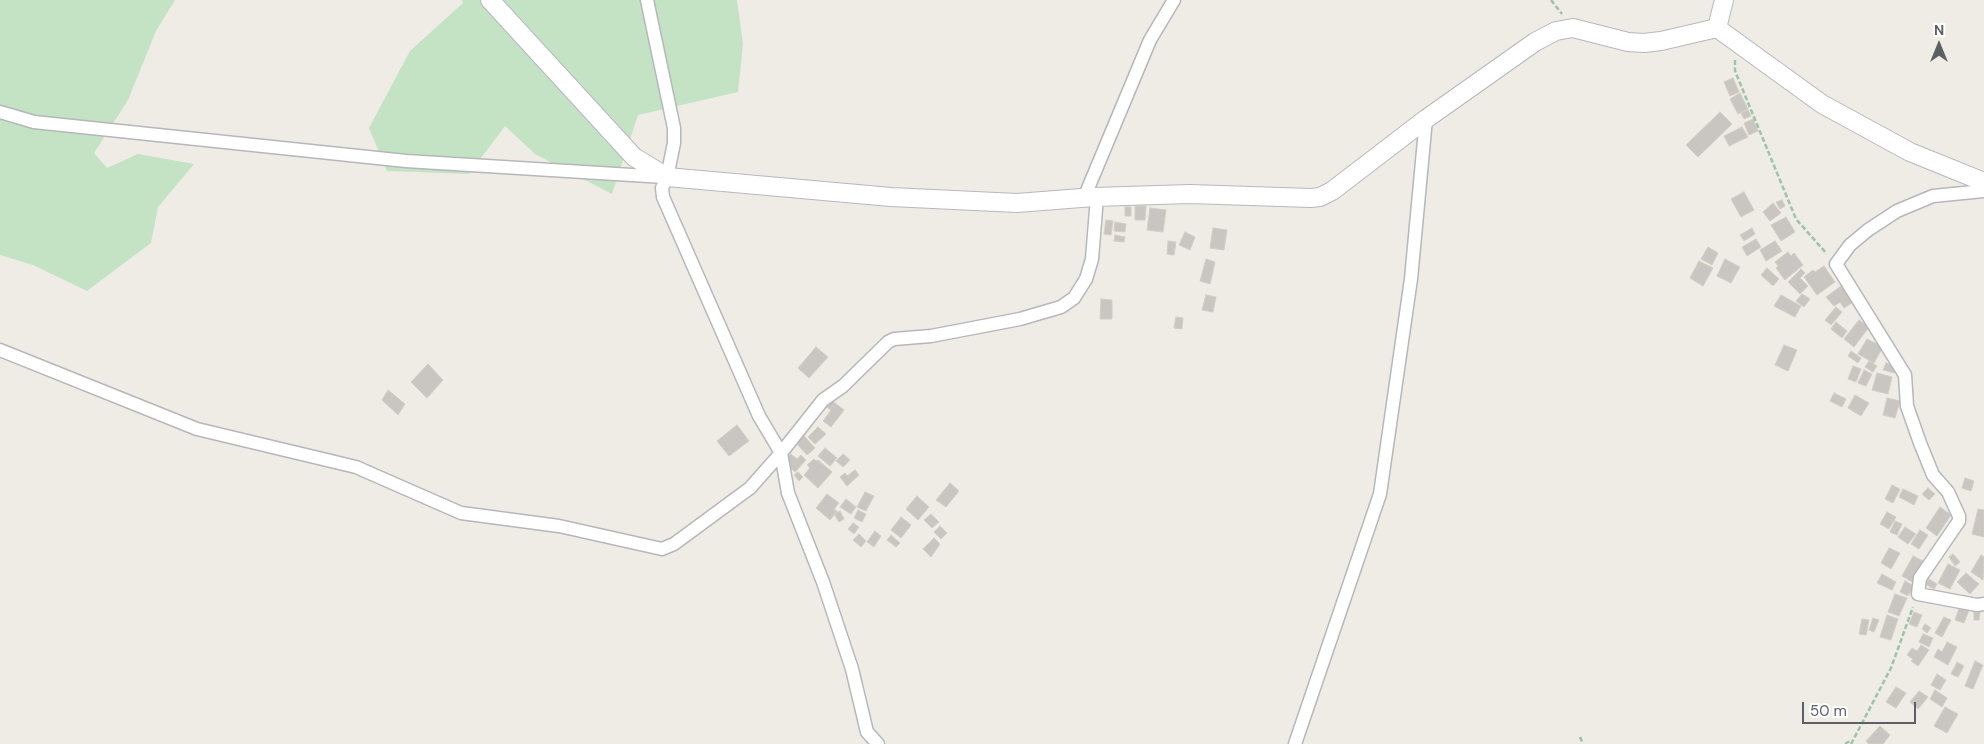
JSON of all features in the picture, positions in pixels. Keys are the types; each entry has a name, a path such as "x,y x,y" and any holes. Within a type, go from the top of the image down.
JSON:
{"street":[{"path":"490,0 634,157 667,177"},
{"path":"647,0 674,128 674,143 667,177 662,188 663,198 759,416 781,453 788,493 823,582 852,669 867,732 878,744"},
{"path":"0,350 197,429 356,467 461,513 560,526 662,549 674,544 750,488 781,453 823,400 843,386 894,338 931,336 1020,319 1061,307 1074,298 1086,279 1092,260 1090,198 1150,40 1174,0"},
{"path":"1716,28 1724,0"},
{"path":"0,112 34,122 406,160 667,177 891,197 1017,203 1190,194 1311,198 1320,197 1332,191 1426,119 1535,42 1556,31 1573,28 1628,42 1644,43 1661,41 1716,28"},
{"path":"1716,28 1822,104 1910,152 1984,182"},
{"path":"1295,744 1380,494 1411,279 1426,119"},
{"path":"1984,191 1933,196 1897,211 1868,230 1850,245 1836,264 1905,375 1907,406 1920,443 1933,475 1948,492 1959,516 1959,520 1920,578 1918,594 1977,605 1984,604"}],"path":[{"path":"1734,42 1735,71 1796,218 1836,264"},
{"path":"1851,744 1891,668 1918,594"},
{"path":"1580,737 1583,744"},
{"path":"1845,744 1853,739"}],"green space":[{"path":"0,0 175,0 156,31 128,100 94,153 107,168 138,154 194,164 158,207 151,243 87,291 33,265 0,255"},
{"path":"462,0 737,0 743,44 738,92 638,115 612,194 535,154 505,126 469,174 387,171 369,128 410,51 463,3"}],"building":[{"path":"1733,78 1739,92 1730,96 1724,82"},
{"path":"1740,93 1748,109 1738,114 1730,99"},
{"path":"1748,110 1751,116 1744,119 1741,113"},
{"path":"1720,112 1732,124 1698,157 1686,145"},
{"path":"1753,119 1758,131 1749,135 1744,123"},
{"path":"1742,127 1748,137 1729,146 1724,136"},
{"path":"1744,192 1754,210 1741,217 1731,199"},
{"path":"1782,200 1785,206 1780,209 1776,202"},
{"path":"1773,203 1781,213 1770,221 1763,212"},
{"path":"1135,206 1146,206 1145,220 1135,220"},
{"path":"1125,207 1131,207 1131,216 1125,216"},
{"path":"1150,208 1166,210 1163,232 1147,230"},
{"path":"1786,217 1795,232 1781,241 1771,225"},
{"path":"1106,220 1113,221 1111,235 1104,234"},
{"path":"1115,222 1126,224 1125,232 1114,231"},
{"path":"1213,228 1227,230 1224,250 1210,248"},
{"path":"1752,228 1755,234 1744,241 1740,235"},
{"path":"1185,232 1195,237 1190,250 1179,245"},
{"path":"1115,235 1125,237 1124,242 1114,241"},
{"path":"1756,239 1761,247 1747,256 1742,247"},
{"path":"1168,241 1176,242 1174,255 1167,254"},
{"path":"1775,241 1782,251 1766,261 1760,250"},
{"path":"1708,247 1718,253 1712,265 1701,259"},
{"path":"1788,252 1791,256 1794,253 1803,265 1785,280 1776,268 1778,266 1775,262"},
{"path":"1206,259 1215,262 1210,284 1200,281"},
{"path":"1725,259 1740,267 1731,283 1717,276"},
{"path":"1699,261 1713,268 1703,286 1690,278"},
{"path":"1824,266 1835,282 1817,295 1804,277 1813,270 1815,272"},
{"path":"1767,268 1779,279 1773,286 1761,275"},
{"path":"1801,269 1805,273 1800,278 1808,286 1800,294 1788,282"},
{"path":"1841,286 1853,302 1844,308 1840,302 1834,306 1826,297"},
{"path":"1802,294 1810,299 1804,307 1796,301"},
{"path":"1206,295 1216,297 1213,312 1202,310"},
{"path":"1781,295 1801,306 1795,317 1774,306"},
{"path":"1101,299 1112,300 1112,319 1100,319"},
{"path":"1836,307 1842,312 1831,325 1825,320"},
{"path":"1176,317 1183,318 1182,329 1174,328"},
{"path":"1859,320 1869,327 1854,347 1844,339"},
{"path":"1836,322 1847,331 1842,338 1831,329"},
{"path":"1867,339 1883,347 1874,363 1858,354"},
{"path":"1784,345 1797,350 1788,371 1775,365"},
{"path":"816,347 828,357 809,378 798,368"},
{"path":"1851,351 1861,358 1858,363 1848,356"},
{"path":"1869,361 1877,366 1873,372 1865,367"},
{"path":"1886,363 1897,367 1894,373 1883,370"},
{"path":"428,364 443,380 427,398 411,382"},
{"path":"1853,366 1861,369 1856,382 1848,379"},
{"path":"1864,370 1872,374 1866,386 1858,383"},
{"path":"1877,373 1892,377 1888,394 1872,390"},
{"path":"388,390 405,404 398,415 382,400"},
{"path":"1834,393 1846,399 1842,407 1830,401"},
{"path":"1855,395 1869,403 1861,416 1848,408"},
{"path":"1887,398 1900,401 1895,418 1883,415"},
{"path":"830,399 844,410 831,427 823,421 831,410 825,406"},
{"path":"737,425 749,441 729,456 717,441"},
{"path":"818,427 826,434 815,444 808,437"},
{"path":"804,436 815,448 807,455 796,443"},
{"path":"825,448 837,458 830,466 818,456"},
{"path":"791,454 797,459 801,455 806,460 795,472 784,461"},
{"path":"843,454 850,460 843,467 836,461"},
{"path":"814,459 818,460 832,472 818,488 804,475 810,468 807,465"},
{"path":"855,470 859,475 847,486 840,477 845,473 847,476"},
{"path":"798,472 803,477 799,481 794,475"},
{"path":"1965,478 1974,481 1971,491 1962,488"},
{"path":"950,483 959,491 946,507 936,500"},
{"path":"1892,485 1900,489 1893,503 1885,499"},
{"path":"1928,488 1935,494 1929,500 1922,494"},
{"path":"1903,489 1918,496 1914,505 1899,497"},
{"path":"865,492 874,496 866,511 857,507"},
{"path":"827,494 839,503 834,509 837,511 830,520 816,508"},
{"path":"917,496 929,507 918,520 906,509"},
{"path":"846,499 856,507 851,514 840,507"},
{"path":"1940,507 1951,515 1937,536 1926,528"},
{"path":"1978,509 1984,510 1984,537 1972,534"},
{"path":"858,510 866,514 862,522 854,518"},
{"path":"840,511 844,519 839,522 834,514"},
{"path":"1887,512 1896,517 1889,529 1880,524"},
{"path":"931,514 939,522 932,528 924,520"},
{"path":"901,517 911,525 901,538 891,530"},
{"path":"1895,521 1902,524 1897,535 1890,532"},
{"path":"853,523 859,527 854,534 848,529"},
{"path":"940,526 947,533 941,539 934,532"},
{"path":"1905,527 1916,534 1908,544 1898,537"},
{"path":"1920,530 1928,535 1919,549 1911,544"},
{"path":"875,531 881,536 874,547 867,542"},
{"path":"859,534 866,541 861,547 853,540"},
{"path":"891,535 900,543 896,547 887,540"},
{"path":"934,538 940,544 931,557 923,549"},
{"path":"1889,548 1900,553 1891,569 1881,563"},
{"path":"1953,554 1960,562 1955,566 1949,557"},
{"path":"1981,555 1984,557 1983,580 1971,572"},
{"path":"1913,556 1925,562 1914,583 1902,576"},
{"path":"1948,564 1960,570 1950,589 1938,583"},
{"path":"1966,573 1979,584 1970,594 1957,582"},
{"path":"1882,574 1896,582 1892,590 1877,583"},
{"path":"1929,579 1937,584 1934,589 1925,584"},
{"path":"1905,581 1914,586 1908,596 1900,592"},
{"path":"1895,594 1907,598 1899,616 1888,612"},
{"path":"1960,606 1969,610 1964,623 1955,620"},
{"path":"1914,612 1922,615 1917,627 1909,624"},
{"path":"1974,612 1980,612 1979,620 1974,620"},
{"path":"1887,615 1898,619 1891,640 1880,637"},
{"path":"1944,617 1951,620 1942,637 1935,633"},
{"path":"1873,618 1879,620 1874,632 1869,630"},
{"path":"1862,619 1869,620 1866,635 1859,634"},
{"path":"1925,624 1931,628 1927,633 1922,629"},
{"path":"1923,634 1933,638 1929,647 1919,642"},
{"path":"1947,642 1957,647 1948,665 1934,657 1938,649 1942,652"},
{"path":"1921,645 1929,650 1918,666 1907,655 1912,648 1917,651"},
{"path":"1975,661 1983,665 1973,689 1965,686"},
{"path":"1957,662 1964,666 1958,677 1951,674"},
{"path":"1937,674 1946,680 1940,690 1931,685"},
{"path":"1896,687 1906,693 1896,708 1886,702"},
{"path":"1935,690 1947,698 1942,707 1930,699"},
{"path":"1919,691 1928,697 1918,709 1910,702"},
{"path":"1945,707 1958,714 1947,733 1934,726"},
{"path":"1880,726 1890,735 1883,744 1869,744 1866,741"}]}
